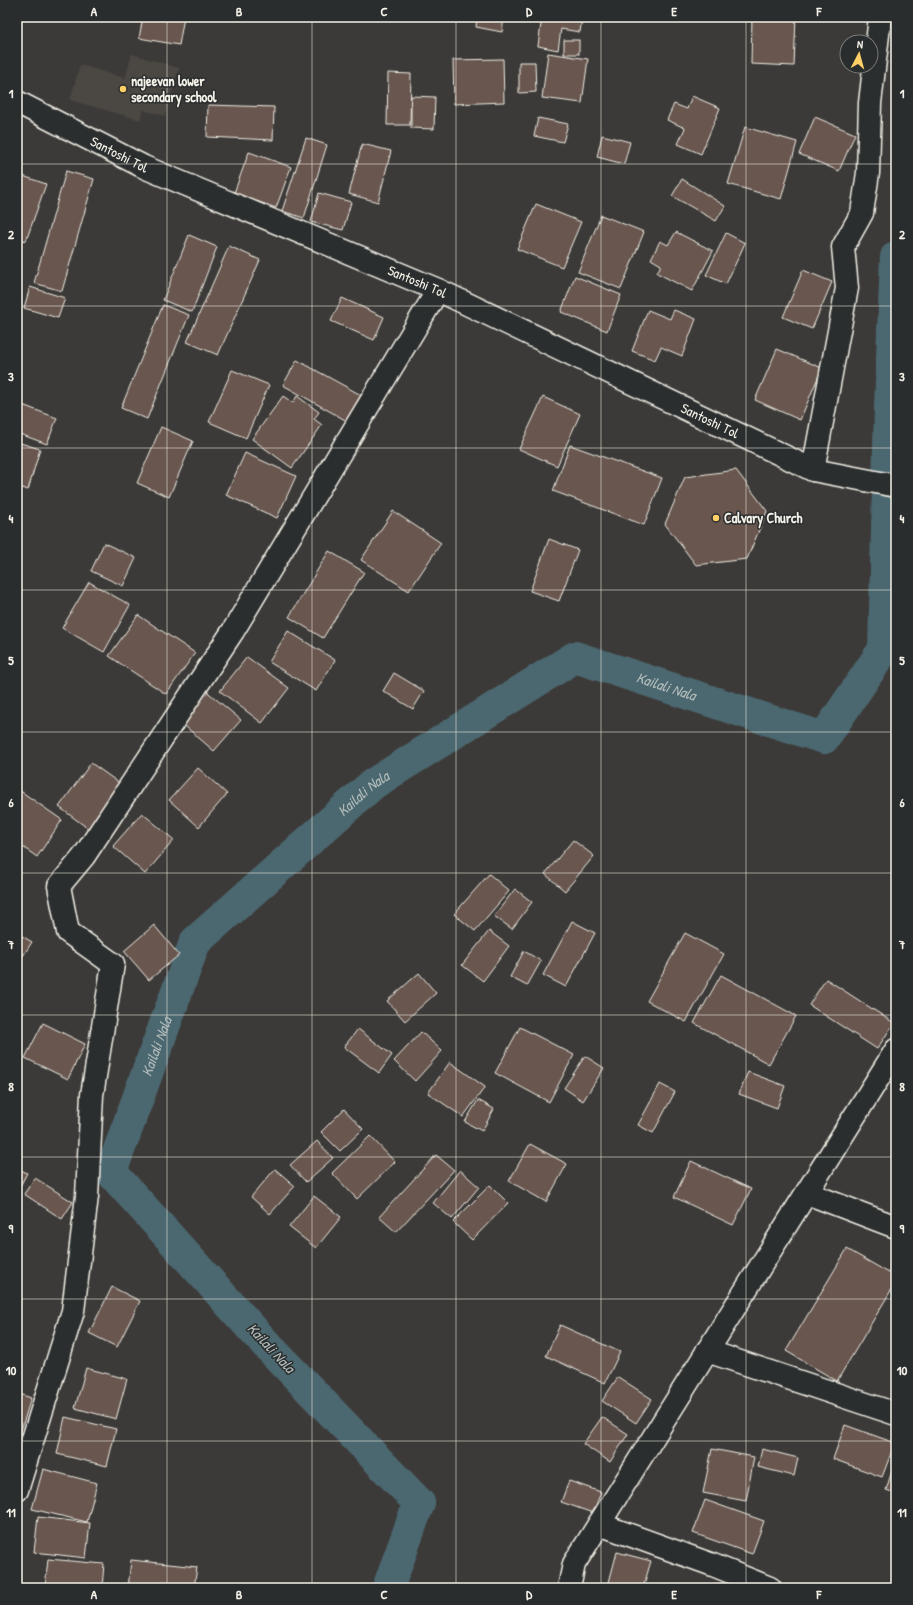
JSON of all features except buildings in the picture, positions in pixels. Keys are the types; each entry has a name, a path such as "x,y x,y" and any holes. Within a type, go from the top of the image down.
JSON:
{"street":[{"path":"813,470 847,288 843,247 862,213 868,173 870,103 880,17"},
{"name":"Santoshi Tol","path":"17,102 144,167 438,290 813,470 844,478 896,486"},
{"path":"17,1490 73,1311 87,1196 92,1095 113,964 68,932 59,886 84,856 233,631 438,290"},
{"path":"569,1588 574,1564 896,1050"},
{"path":"807,1192 896,1227"},
{"path":"707,1351 896,1414"},
{"path":"599,1524 713,1565 770,1588"}],"shaded area":[{"name":"najeevan lower secondary school","path":"132,54 179,68 165,116 143,110 140,120 70,100 80,65 125,78"}],"waterway":[{"name":"Kailali Nala","path":"388,1588 419,1503 263,1341 111,1172 195,942 373,784 575,657 824,738 884,649 890,408 896,257"}],"place":[{"name":"najeevan lower secondary school","path":"123,89"},
{"name":"Calvary Church","path":"716,518"}]}
